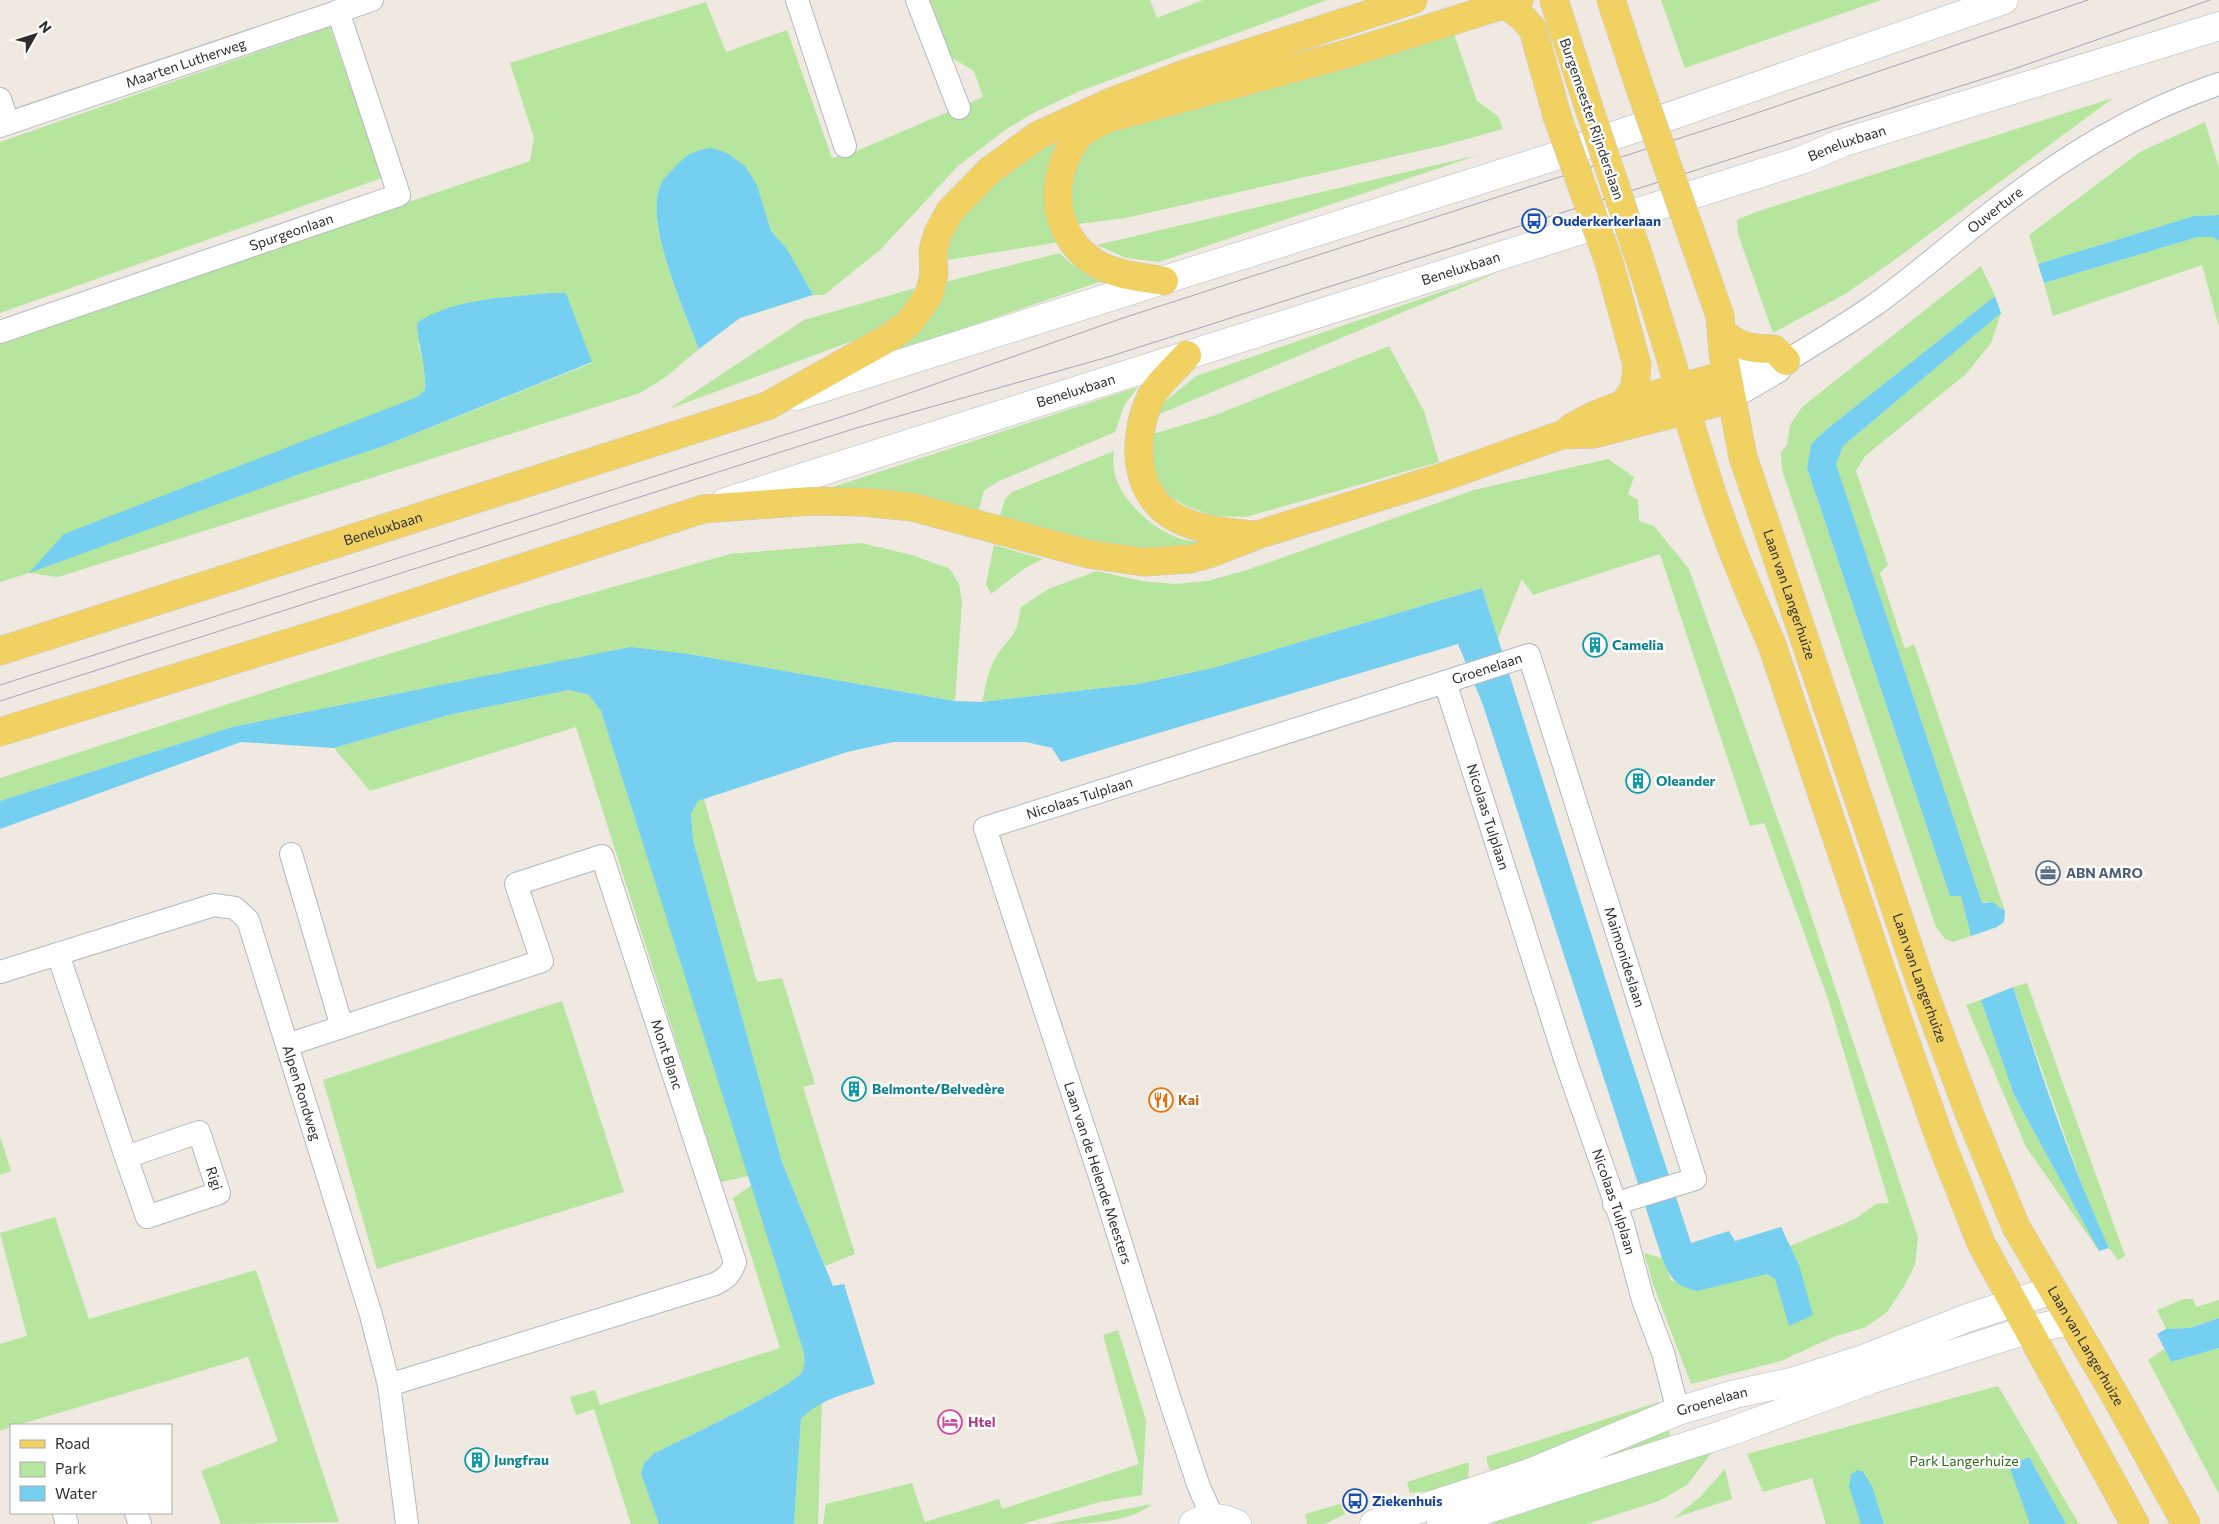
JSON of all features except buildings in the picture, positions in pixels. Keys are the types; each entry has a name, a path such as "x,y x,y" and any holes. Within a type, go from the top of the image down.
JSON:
{"main road":[{"name":"Beneluxbaan","path":"767,406 890,337 909,323 929,296 934,274 933,251 938,233 950,211 989,172 1037,136 1111,102 1187,73 1413,0"},
{"path":"1533,29 1546,0"},
{"name":"Burgemeester Rijnderslaan","path":"1554,0 1684,399"},
{"path":"1561,435 1588,418 1623,405 1684,399 1729,387 1720,316 1611,0"},
{"name":"Beneluxbaan","path":"0,652 1573,150 2004,0"},
{"path":"1164,281 1124,274 1097,264 1074,243 1060,219 1056,195 1062,167 1078,136 1106,119 1321,61 1512,3 1533,29 1557,116 1609,262 1637,365 1636,387 1623,405"},
{"name":"Beneluxbaan","path":"0,732 344,626 703,509 1792,163 1842,143 2219,26"},
{"path":"1722,331 1738,344 1755,349 1774,349 1786,360"},
{"path":"1187,355 1150,397 1138,436 1139,464 1145,487 1157,504 1180,520 1213,531 1257,535"},
{"name":"Laan van Langerhuize","path":"1729,387 1743,457 1920,981 1969,1113 2016,1227 2116,1398 2186,1524"},
{"name":"Beneluxbaan","path":"703,509 811,501 887,504 912,507 1088,554 1144,562 1190,559 1209,554 1257,535 1446,476 1561,435 1594,434 1684,399"},
{"path":"1684,399 1704,469 1745,583 1772,645 1942,1142 1981,1243 2027,1330 2136,1524"},
{"name":"Groenelaan","path":"1374,1524 1529,1473 1678,1411 1736,1394 1792,1382 1863,1359 2013,1302 2053,1290"},
{"path":"1441,1524 1724,1434 1870,1380 2027,1330 2070,1321"}],"street":[{"name":"Maarten Lutherweg","path":"4,125 372,0"},
{"path":"797,0 845,146"},
{"path":"916,0 959,108"},
{"name":"Spurgeonlaan","path":"0,332 399,195 338,11"},
{"name":"Ouverture","path":"1729,387 1768,360 1786,360 1875,304 1993,211 2045,173 2123,123 2185,95 2219,84"},
{"path":"0,99 4,125"},
{"name":"Groenelaan","path":"1455,679 1521,659"},
{"name":"Maimonideslaan","path":"1521,659 1695,1179 1623,1200"},
{"name":"Nicolaas Tulplaan","path":"985,828 1455,679 1566,1062 1623,1200 1623,1225 1643,1300 1663,1353 1678,1411"},
{"name":"Laan van de Helende Meesters","path":"985,828 1103,1186 1168,1394 1199,1487 1214,1522"},
{"path":"291,854 342,1027"},
{"name":"Mont Blanc","path":"287,1045 542,961 516,884 602,856 735,1262 726,1278 715,1284 388,1385"},
{"name":"Alpen Rondweg","path":"0,972 214,905 235,908 248,920 371,1315 388,1385 407,1524"},
{"path":"58,954 126,1157"}],"green space":[{"path":"930,0 1150,0 1157,18 1203,0 1327,0 1080,91 1037,111 1008,128 958,166 880,250 824,295 813,295 787,249 771,231 757,185 673,169 661,184 657,200 657,220 668,267 699,349 667,376 640,393 58,577 29,573 0,582 0,344 100,306 530,161 534,138 510,63 706,2 726,52 787,30 832,158 852,153 983,97 974,71 952,58","holes":["549,293 566,293 592,363 384,446 303,473 30,572 353,423 417,397 425,390 426,371 418,344 471,302"]},
{"path":"1661,0 1881,0 1685,68"},
{"path":"330,27 382,178 0,313 0,142"},
{"path":"1452,28 1477,101 1498,116 1503,129 1445,145 1126,218 1078,224 1073,218 1070,175 1088,145 1110,126"},
{"path":"2113,98 1893,261 1845,294 1773,333 1738,234 1737,220 1756,212"},
{"path":"2205,122 2219,168 2219,215 2194,216 2038,264 2029,235 2140,152"},
{"path":"1069,131 1060,242 947,260 952,225 1019,161"},
{"path":"1478,155 1159,262 1126,258 1097,245"},
{"path":"2198,237 2213,237 2219,241 2219,327 2202,265 2053,316 2044,283"},
{"path":"1060,253 1070,263 1102,281 883,356 941,283"},
{"path":"1981,266 1995,296 1827,429 1811,444 1807,468 1950,896 1961,896 1971,936 1953,942 1945,939 1936,927 1782,470 1781,452 1787,445 1790,425 1802,407"},
{"path":"1499,272 1157,415 1162,404 1196,376"},
{"path":"915,288 900,321 882,330 669,409 804,320"},
{"path":"2001,313 1991,343 1966,374 1865,456 1856,471 1888,565 1880,573 1905,649 1914,644 2005,911 1994,904 1982,903 1836,464 1843,446"},
{"path":"1389,346 1424,411 1439,462 1246,517 1214,516 1188,507 1167,495 1153,478 1150,435 1213,416"},
{"path":"1138,387 1125,404 1115,432 997,482 984,491 978,512 960,506 906,495 833,487"},
{"path":"1114,451 1114,472 1121,490 1140,513 1152,524 1180,538 1193,541 1206,540 1186,547 1107,548 999,519 1005,499 1012,492"},
{"path":"1608,459 1634,477 1628,494 1638,500 1639,521 1654,526 1689,569 1799,879 1918,1237 1915,1265 1903,1288 1887,1312 1866,1327 1833,1337 1781,1361 1691,1384 1653,1284 1644,1253 1662,1258 1671,1280 1697,1291 1767,1273 1775,1279 1789,1325 1799,1265 1790,1246 1855,1219 1876,1204 1889,1203 1828,999 1764,823 1750,826 1660,554 1533,595 1522,579 1498,638 1482,588 1213,668 1138,684 982,702 992,665 1016,629 1021,607 1048,589 1097,571 1142,581 1175,584 1207,581 1247,570 1474,490"},
{"path":"861,543 912,555 950,569 959,584 962,602 955,701 689,654 415,690 232,727 0,801 0,778 284,686 535,609 730,554"},
{"path":"994,545 1043,559 1025,568 991,594 986,584"},
{"path":"569,690 589,695 601,711 749,1176 721,1182 576,727 370,791 334,748 449,715"},
{"path":"704,799 757,982 782,978 815,1084 803,1087 855,1254 825,1266 782,1162 693,840 691,814 698,801"},
{"path":"2027,983 2125,1256 2118,1260 2109,1248 2088,1202 2013,987"},
{"path":"1981,1000 2014,1095 2099,1251 2026,1147 1966,1005"},
{"path":"562,1001 624,1192 377,1269 323,1080"},
{"path":"0,1136 11,1171 0,1175"},
{"path":"752,1185 804,1353 804,1367 802,1372 793,1380 777,1390 732,1415 653,1454 644,1463 641,1474 659,1524 631,1524 594,1409 576,1415 570,1397 595,1390 600,1405 780,1348 733,1198"},
{"path":"55,1217 89,1319 256,1270 339,1522 221,1524 201,1471 278,1441 248,1357 21,1424 10,1424 10,1427 0,1431 0,1344 27,1336 0,1233"},
{"path":"2184,1299 2193,1299 2196,1307 2219,1300 2219,1318 2190,1328 2166,1329 2157,1310"},
{"path":"1118,1330 1146,1420 1142,1495 1100,1502 1022,1524 823,1524 826,1504 912,1483 925,1522 999,1499 1002,1509 1139,1464 1103,1335"},
{"path":"2219,1348 2219,1494 2148,1360 2164,1349 2171,1362"},
{"name":"Park Langerhuize","path":"1998,1386 2079,1524 1826,1524 1812,1478 1763,1492 1747,1454"},
{"path":"822,1402 818,1524 794,1524 801,1419"},
{"path":"1659,1402 1661,1409 1491,1476 1486,1457"},
{"path":"1667,1425 1671,1439 1578,1472 1575,1459"},
{"path":"1713,1451 1687,1485 1659,1501 1587,1524 1490,1524"},
{"path":"1469,1462 1468,1482 1438,1490 1410,1493 1407,1482"},
{"path":"1725,1469 1732,1499 1674,1518 1700,1497"},
{"path":"1152,1504 1131,1516 1103,1522 1048,1524"},
{"path":"1340,1504 1345,1514 1325,1524 1307,1524 1305,1514"}],"water":[{"path":"712,148 727,153 745,166 757,185 771,231 787,249 813,295 740,318 699,349 676,290 661,243 657,220 657,200 662,182 680,162 692,153"},
{"path":"2219,215 2219,241 2213,237 2198,237 2044,283 2038,264 2194,216"},
{"path":"566,293 592,362 384,446 303,473 29,573 64,534 417,397 425,390 425,382 417,323 447,308 464,304 498,298"},
{"path":"1995,296 2001,313 1843,446 1836,464 1982,903 1993,902 2005,911 2004,922 1997,927 1971,936 1961,896 1950,896 1807,468 1811,444 1827,429"},
{"path":"1482,588 1691,1243 1729,1231 1735,1241 1781,1227 1799,1265 1813,1315 1789,1326 1775,1279 1767,1274 1697,1291 1678,1283 1668,1271 1662,1258 1483,705 1458,644 1061,762 1052,748 1026,742 893,742 847,752 698,801 691,814 693,840 782,1162 833,1286 844,1284 875,1384 826,1401 801,1419 794,1524 659,1524 641,1474 644,1463 653,1454 756,1402 793,1380 802,1372 805,1358 601,711 589,695 569,690 449,715 334,748 241,742 0,829 0,801 232,727 630,647 689,654 955,701 982,702 1138,684 1213,668"},
{"path":"2013,987 2069,1151 2109,1248 2099,1251 2014,1095 1981,1000"},
{"path":"2219,1318 2219,1348 2171,1362 2157,1334 2166,1329 2190,1328"},
{"path":"2029,1457 2066,1524 2030,1524 2009,1466"},
{"path":"1858,1470 1863,1472 1872,1486 1884,1524 1861,1524 1849,1487 1851,1474"}],"tram line":[{"path":"0,685 850,414 1123,318 1736,120 2088,0"},
{"path":"0,701 853,429 1108,357 2011,70 2210,0"}],"place":[{"name":"Ouderkerkerlaan","path":"1534,221"},
{"name":"Camelia","path":"1595,645"},
{"name":"Oleander","path":"1638,781"},
{"name":"ABN AMRO","path":"2048,873"},
{"name":"Belmonte/Belvedère","path":"854,1089"},
{"name":"Kai","path":"1161,1100"},
{"name":"Htel","path":"950,1422"},
{"name":"Jungfrau","path":"477,1460"},
{"name":"Ziekenhuis","path":"1355,1501"}]}
